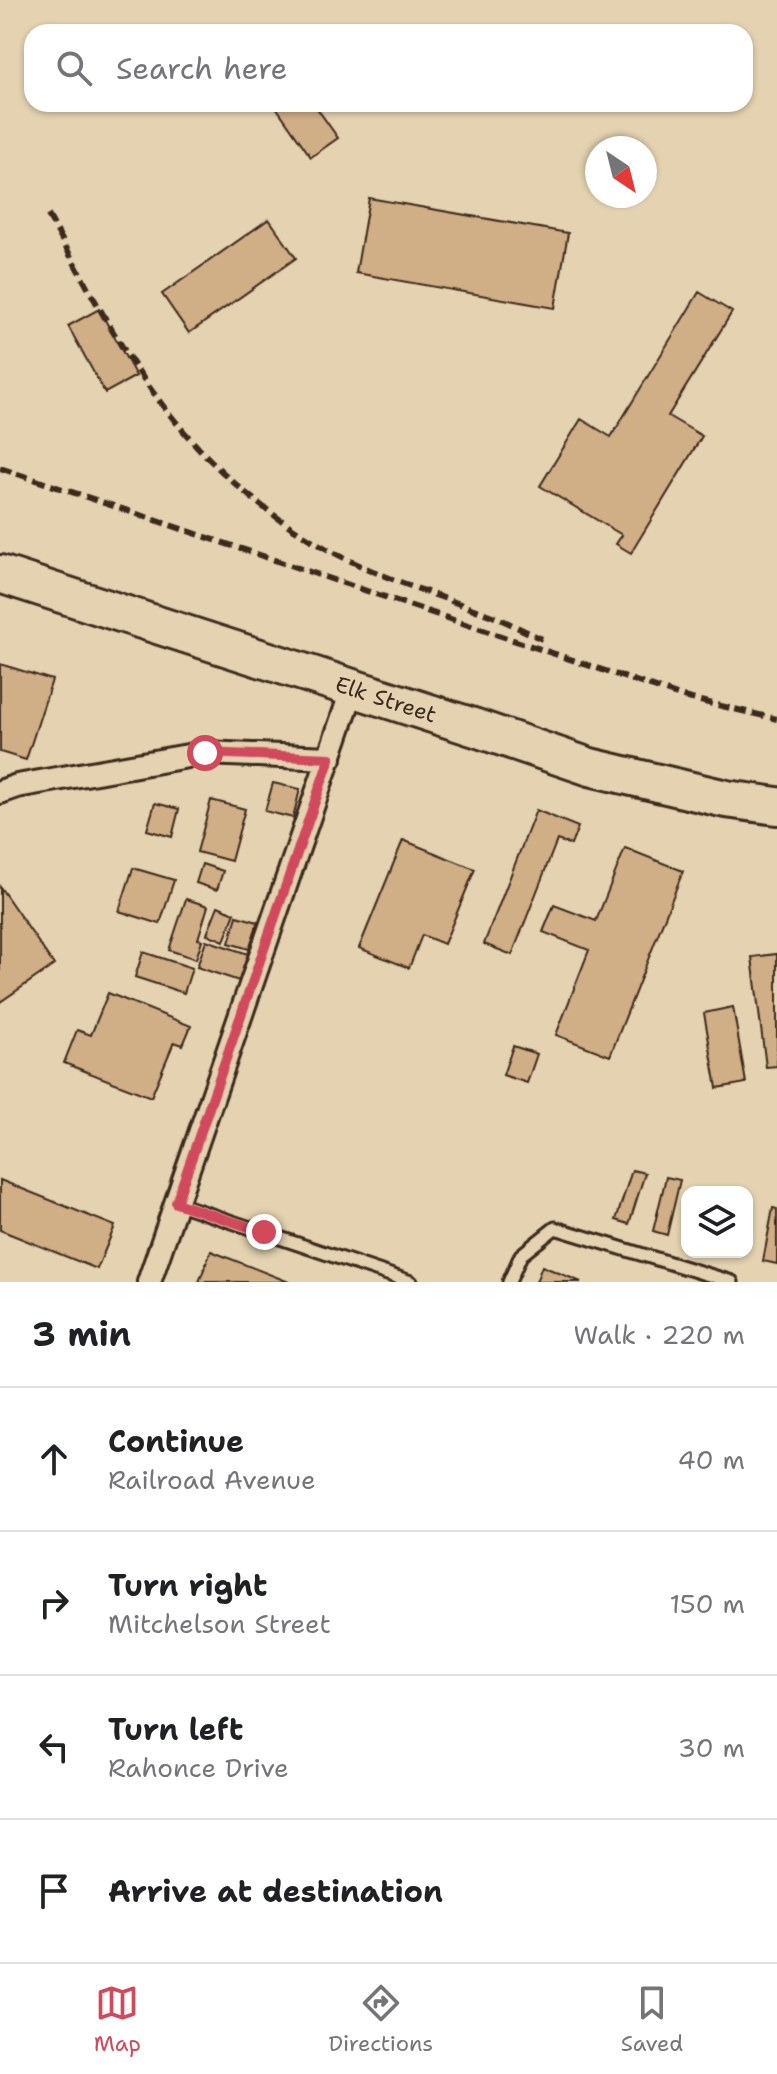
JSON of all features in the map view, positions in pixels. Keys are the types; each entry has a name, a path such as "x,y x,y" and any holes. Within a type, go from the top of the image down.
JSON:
{"main road":[{"name":"Elk Street","path":"0,574 590,767 726,799 777,806"}],"street":[{"path":"149,1282 353,688"},
{"path":"0,792 17,786 205,753 330,758"}],"lane":[{"path":"176,1203 411,1282"},
{"path":"509,1282 521,1255 555,1228 732,1282"}],"building":[{"path":"280,112 320,112 338,138 311,157"},
{"path":"369,198 568,233 555,308 356,273"},
{"path":"269,219 296,258 189,333 162,294"},
{"path":"699,292 732,312 668,416 702,436 631,553 616,544 622,535 540,486 581,419 611,437"},
{"path":"99,309 136,376 105,393 68,326"},
{"path":"0,664 52,680 26,760 0,752"},
{"path":"273,783 300,789 293,818 265,811"},
{"path":"211,800 245,809 231,861 197,852"},
{"path":"155,803 179,809 172,837 147,830"},
{"path":"536,810 578,827 571,845 557,840 512,955 484,944"},
{"path":"403,840 475,869 444,944 422,935 409,968 359,948"},
{"path":"625,848 683,871 610,1056 556,1035 589,950 543,932 554,905 596,921"},
{"path":"202,864 223,871 217,890 196,883"},
{"path":"133,868 174,880 160,924 119,911"},
{"path":"0,887 54,965 0,1002"},
{"path":"186,899 208,906 198,939 202,940 196,959 169,950"},
{"path":"218,906 235,913 224,941 207,934"},
{"path":"237,916 258,922 249,949 229,943"},
{"path":"206,940 248,954 239,981 197,967"},
{"path":"143,952 192,968 184,993 135,977"},
{"path":"777,954 777,1066 766,1067 752,957"},
{"path":"108,993 191,1026 183,1045 174,1042 151,1097 64,1063 77,1030 91,1035"},
{"path":"733,1007 746,1083 717,1088 704,1013"},
{"path":"513,1046 537,1054 527,1083 503,1075"},
{"path":"632,1170 645,1173 629,1224 616,1220"},
{"path":"666,1177 680,1180 667,1235 653,1231"},
{"path":"0,1180 115,1226 97,1269 0,1230"},
{"path":"773,1208 777,1209 777,1264 763,1261"},
{"path":"211,1251 289,1282 199,1282"},
{"path":"542,1266 581,1282 536,1282"}],"railway":[{"path":"48,215 117,339 143,378 203,453 250,496 301,534 348,560 542,639"},
{"path":"0,468 683,697 777,719"}],"route":[{"path":"205,753 330,758 176,1203 264,1232"}]}
